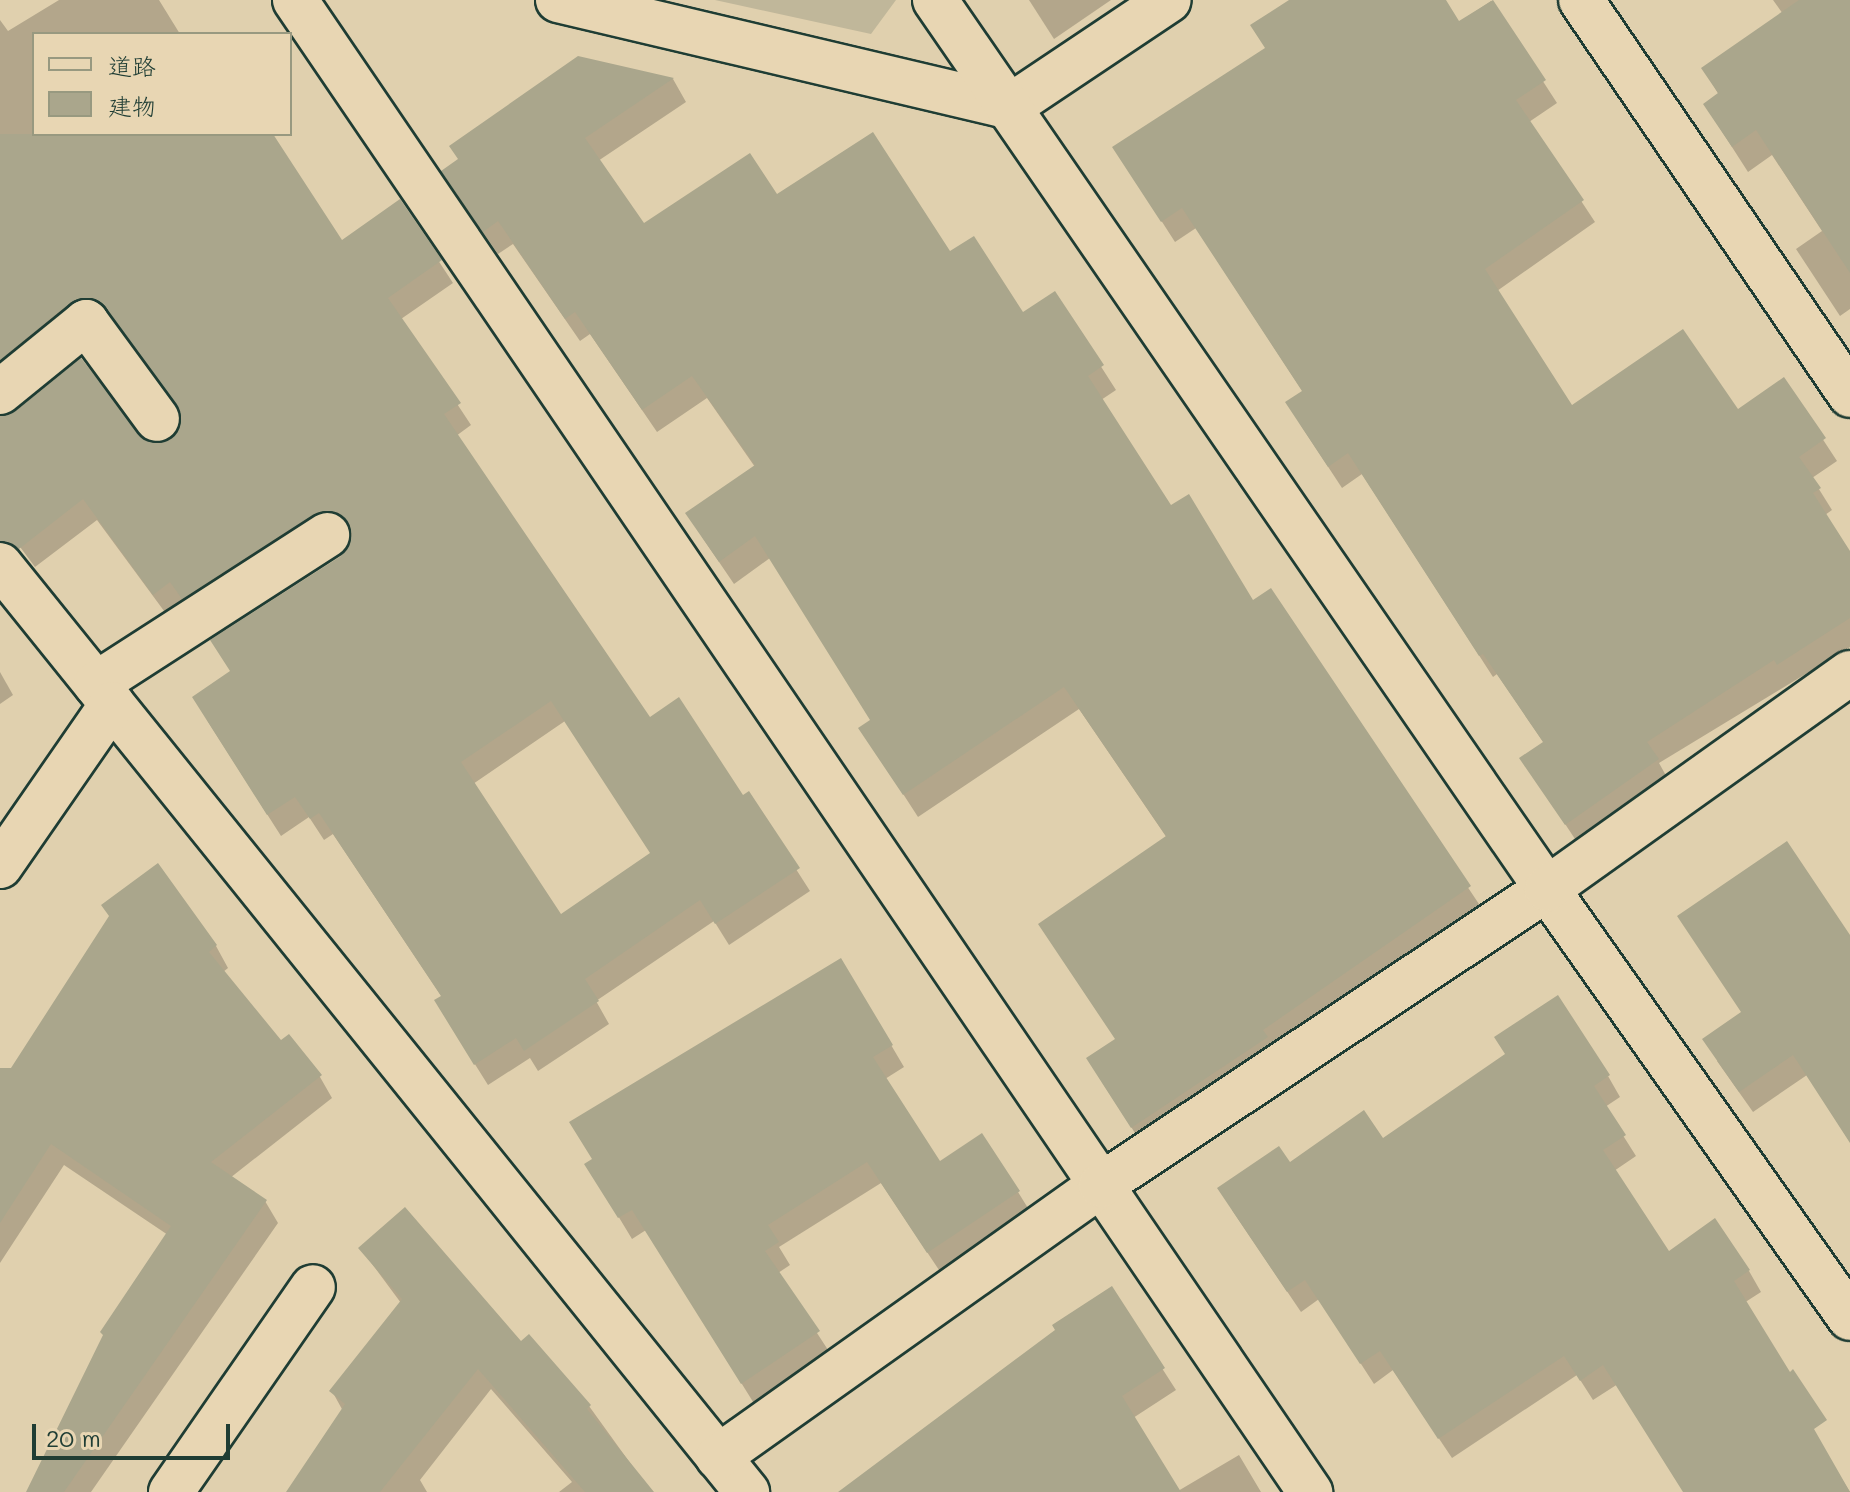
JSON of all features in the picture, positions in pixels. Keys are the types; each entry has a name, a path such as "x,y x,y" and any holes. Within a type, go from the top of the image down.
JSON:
{"street":[{"path":"295,0 1310,1492"},
{"path":"558,0 1009,107 1169,0"},
{"path":"935,0 1547,889 1850,1318"},
{"path":"1581,0 1850,395"},
{"path":"0,392 86,322 157,419"},
{"path":"0,866 104,694 327,535"},
{"path":"0,565 747,1492"},
{"path":"718,1457 1101,1185 1547,889 1850,673"},
{"path":"171,1492 313,1287"}],"shaded area":[{"path":"715,0 896,0 871,34"}],"building":[{"path":"1289,0 1446,0 1459,21 1493,0 1546,80 1516,100 1584,200 1485,269 1572,405 1683,329 1738,409 1784,377 1826,438 1799,457 1821,488 1813,493 1850,551 1850,618 1777,665 1774,660 1647,742 1659,759 1565,825 1519,758 1543,742 1483,654 1479,656 1348,453 1328,467 1285,402 1302,391 1182,208 1161,222 1112,147 1265,48 1250,25"},
{"path":"1799,0 1850,0 1850,273 1756,130 1732,147 1703,104 1718,93 1701,68"},
{"path":"578,56 674,78 585,138 644,223 750,153 777,194 873,132 950,251 974,236 1023,312 1055,291 1104,365 1088,376 1171,505 1189,494 1253,600 1271,588 1471,886 1263,1030 1268,1037 1131,1128 1086,1058 1115,1039 1038,924 1166,836 1064,687 903,795 858,728 870,720 755,536 719,562 685,513 755,465 692,376 642,410 575,312 565,319 498,221 483,232 441,171 458,159 449,146"},
{"path":"0,134 274,136 342,240 400,199 442,260 388,298 461,403 444,414 650,717 679,697 743,795 749,791 800,868 715,924 700,900 585,979 599,1001 524,1051 516,1038 474,1065 434,1000 441,996 319,813 310,819 295,797 267,815 192,697 230,671 210,640 341,556 352,535 348,521 338,512 314,514 182,599 170,582 153,595 83,499 19,549 0,541 0,416 16,411 81,358 146,441 171,440 182,417 106,307 95,299 71,302 0,360","holes":["551,701 650,853 561,914 461,762"]},
{"path":"1787,841 1850,935 1850,1143 1793,1055 1739,1092 1702,1039 1741,1012 1677,916"},
{"path":"158,863 217,945 209,952 281,1040 289,1034 322,1075 211,1162 267,1200 64,1492 26,1492 103,1335 100,1332 171,1226 51,1144 0,1223 0,1068 11,1068 109,916 101,905"},
{"path":"841,958 893,1045 873,1057 940,1161 982,1133 1020,1191 927,1253 867,1162 768,1225 779,1242 765,1251 820,1331 741,1384 632,1210 618,1218 584,1164 592,1159 569,1122"},
{"path":"1558,995 1610,1075 1594,1086 1626,1135 1603,1150 1669,1251 1715,1218 1750,1270 1734,1281 1790,1372 1793,1369 1827,1420 1814,1429 1850,1492 1683,1492 1603,1365 1580,1381 1564,1356 1438,1439 1380,1351 1360,1364 1305,1280 1287,1292 1217,1188 1279,1146 1290,1162 1364,1110 1383,1138 1505,1054 1494,1037"},
{"path":"405,1207 521,1341 529,1334 591,1405 587,1409 654,1492 585,1492 478,1369 380,1492 286,1492 345,1404 329,1391 402,1299 358,1248"},
{"path":"1112,1286 1165,1368 1122,1396 1181,1492 838,1492 1055,1330 1052,1325"}]}
